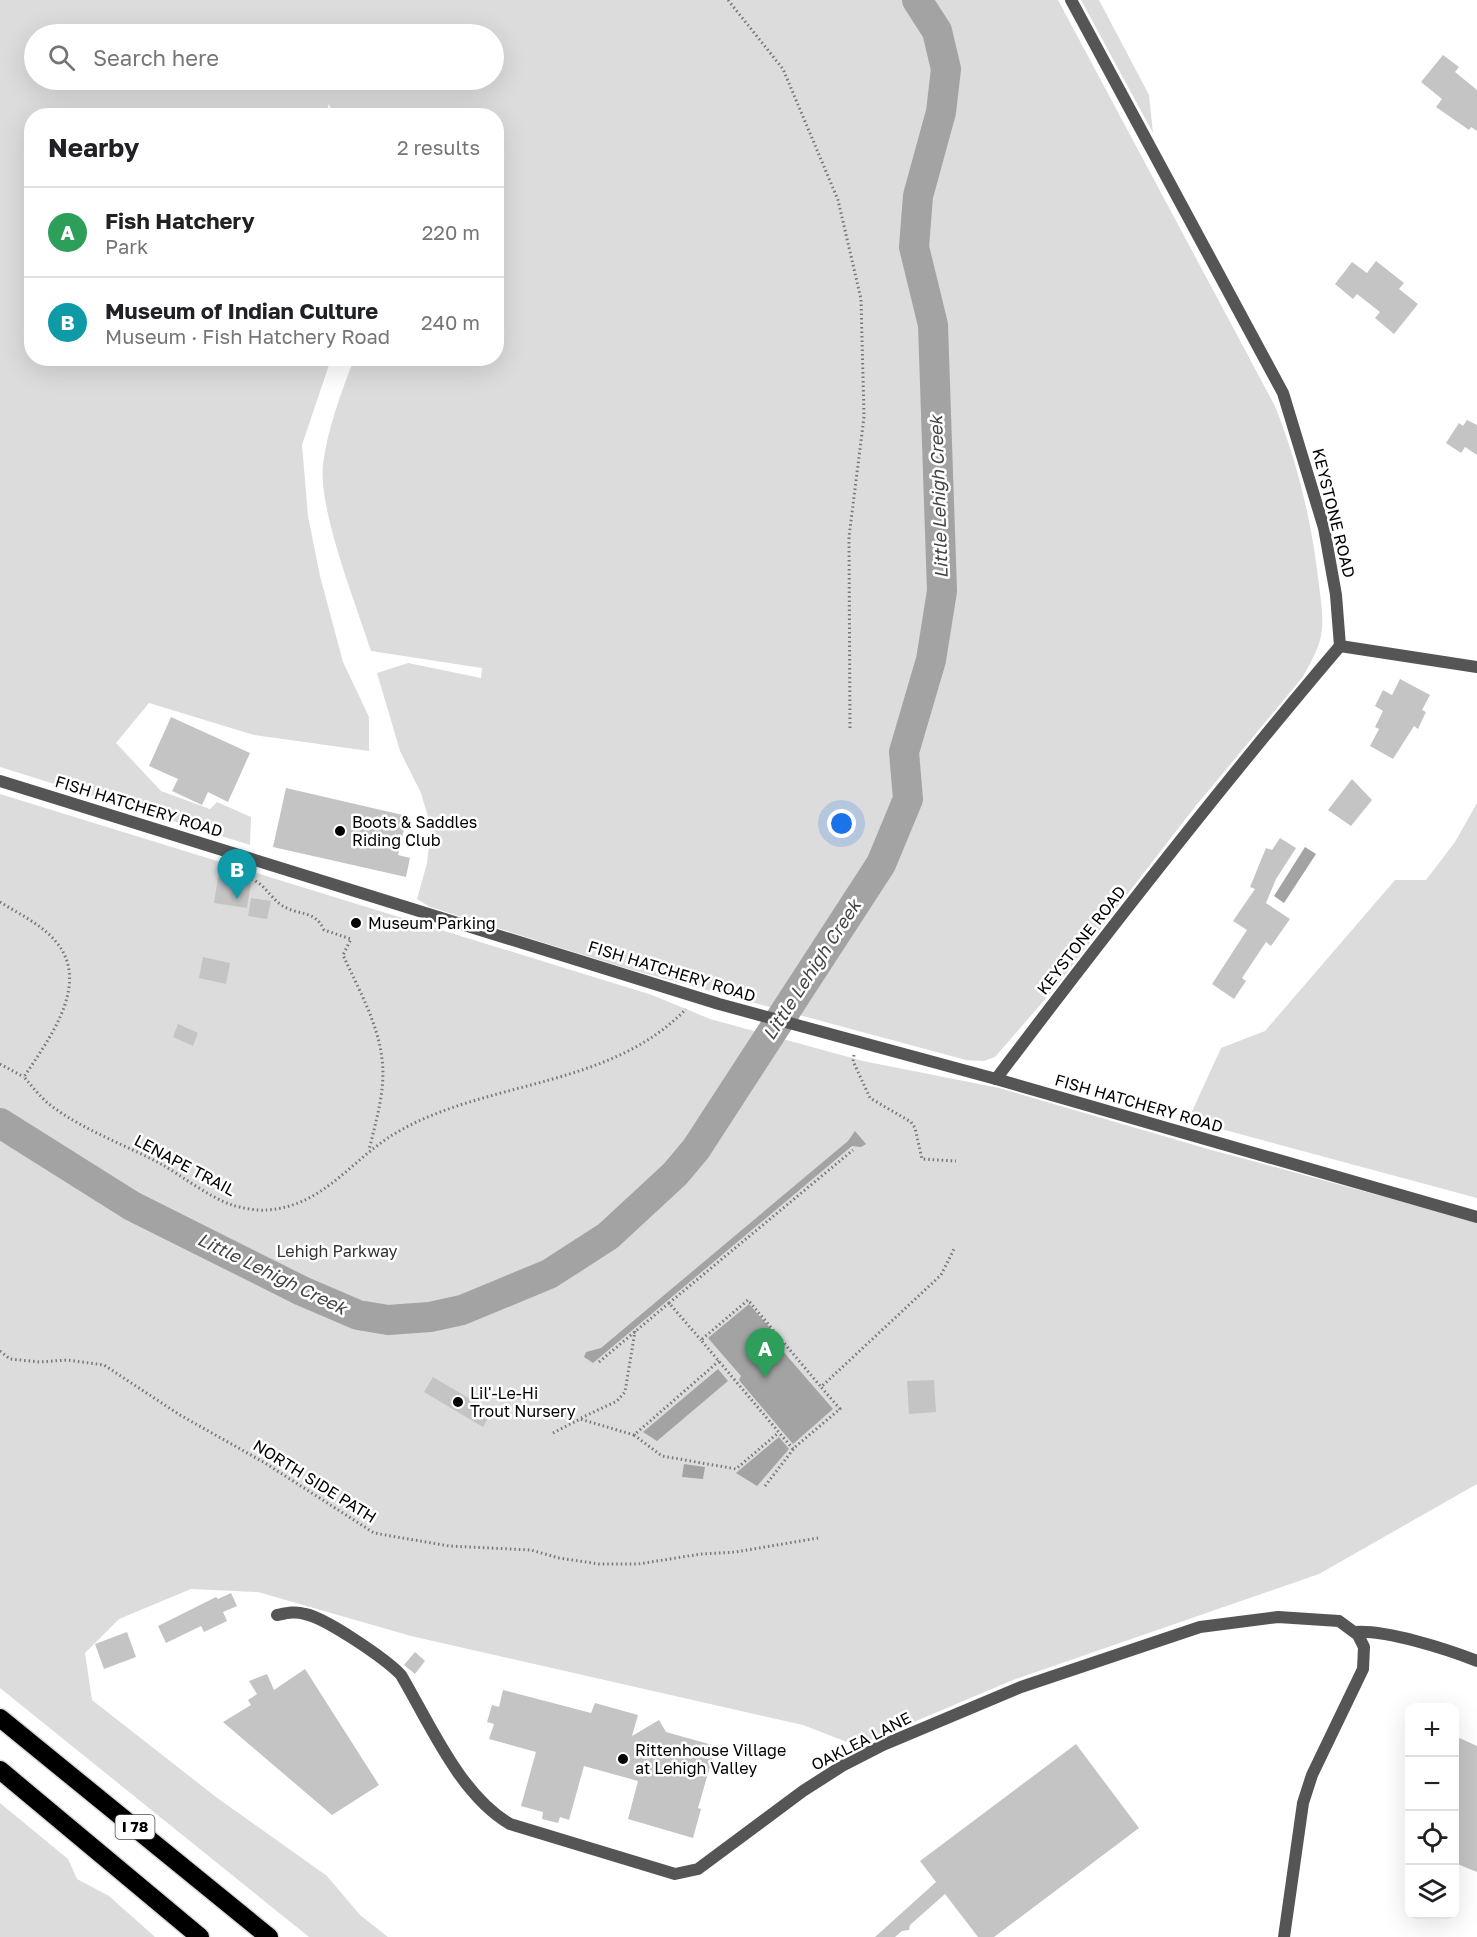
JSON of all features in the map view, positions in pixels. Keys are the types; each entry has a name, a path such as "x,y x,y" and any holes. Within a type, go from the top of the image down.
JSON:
{"highway":[{"name":"I 78","path":"0,1718 269,1937"},
{"name":"I 78","path":"0,1770 200,1937"}],"street":[{"name":"KEYSTONE ROAD","path":"996,1079 1219,791 1340,646 1336,595 1324,528 1283,393 1071,0"},
{"path":"1340,646 1477,667"},
{"name":"FISH HATCHERY ROAD","path":"0,781 719,1004 996,1079 1477,1217"},
{"name":"OAKLEA LANE","path":"277,1615 292,1612 318,1619 391,1664 401,1675 456,1769 479,1801 494,1815 510,1824 675,1874 698,1869 803,1791 854,1760 939,1720 1104,1657 1200,1627 1239,1620 1278,1617 1318,1618 1339,1621 1355,1632 1368,1631 1477,1661"},
{"path":"1284,1937 1303,1803 1312,1775 1363,1669 1364,1647 1355,1632"}],"path":[{"path":"728,0 783,69 838,200 861,299 864,417 849,537 850,730"},
{"path":"247,878 262,885 280,904 319,919 324,930 351,939 343,955 376,1031 382,1060 380,1104 368,1152"},
{"path":"0,903 34,924 57,942 68,962 72,979 68,996 47,1041 24,1077 0,1064"},
{"name":"LENAPE TRAIL","path":"24,1077 47,1103 78,1123 160,1164 231,1204 267,1210 317,1196 368,1152 401,1129 445,1111 592,1068 645,1042 673,1023 698,997"},
{"path":"854,1041 853,1060 870,1098 911,1122 915,1128 922,1159 956,1161"},
{"path":"599,1362 853,1150"},
{"path":"822,1386 941,1275 955,1247"},
{"path":"701,1340 748,1300 840,1409 793,1450 765,1486"},
{"path":"669,1303 793,1450"},
{"path":"553,1433 617,1401 625,1392 635,1331"},
{"name":"NORTH SIDE PATH","path":"0,1351 10,1359 40,1362 67,1360 104,1365 180,1415 265,1463 374,1533 449,1546 531,1550 559,1558 599,1564 638,1564 701,1554 736,1552 818,1538"},
{"path":"634,1435 719,1361"},
{"path":"580,1419 634,1435 662,1456 736,1468 778,1433"}],"green space":[{"path":"0,0 1058,0 1275,406 1303,494 1316,562 1322,606 1322,627 1320,640 1302,678 1194,808 1054,989 995,1057 984,1061 966,1060 625,968 430,907 417,899 427,863 431,827 421,793 400,751 377,673 408,663 481,678 482,668 371,651 332,531 326,506 323,464 332,423 351,366 504,366 504,108 331,108 329,104 327,108 24,108 24,366 329,366 302,445 308,516 320,576 343,662 369,717 369,751 254,735 149,703 116,743 161,791 210,809 217,802 251,817 250,845 0,767"},
{"path":"1081,0 1099,0 1149,95 1153,133"},
{"name":"Lehigh Parkway","path":"0,794 652,995 710,1019 863,1061 999,1088 1208,1149 1477,1222 1477,1484 1319,1574 1013,1680 857,1746 803,1725 411,1636 258,1592 191,1589 119,1619 85,1653 92,1700 216,1797 327,1876 360,1915 388,1937 309,1937 0,1688"},
{"path":"1477,803 1477,1198 1188,1120 1221,1048 1265,1031 1395,880 1426,880 1455,842"},
{"path":"0,1803 68,1859 77,1879 109,1896 155,1937 0,1937"}],"shaded area":[{"path":"1305,847 1316,854 1284,903 1274,896"},
{"path":"855,1131 866,1144 861,1147 852,1146 593,1363 584,1357 586,1352 601,1348 848,1141"},
{"path":"749,1304 784,1344 781,1349 833,1409 793,1444 739,1380 741,1376 708,1338"},
{"path":"718,1369 728,1381 657,1441 643,1432"},
{"path":"779,1437 789,1449 757,1486 736,1473"},
{"path":"684,1464 705,1467 703,1479 682,1477"}],"building":[{"path":"1443,55 1459,67 1455,72 1477,90 1477,131 1471,127 1469,130 1436,107 1442,99 1421,82"},
{"path":"1376,261 1404,283 1399,289 1418,304 1394,334 1375,318 1380,312 1357,294 1353,299 1335,284 1352,262 1367,273"},
{"path":"1467,420 1477,425 1477,455 1465,447 1461,453 1446,443 1459,423 1463,426"},
{"path":"1400,679 1430,695 1422,710 1426,712 1418,729 1414,726 1393,759 1370,746 1379,729 1375,727 1383,711 1375,706 1383,690 1392,695"},
{"path":"171,717 250,753 228,802 208,792 202,805 172,791 178,779 149,766"},
{"path":"1352,779 1372,800 1351,826 1328,810"},
{"name":"Boots & Saddles Riding Club","path":"286,788 407,816 398,855 410,858 406,877 273,847"},
{"path":"1280,838 1296,848 1276,879 1266,903 1290,919 1271,946 1266,942 1242,978 1246,981 1234,999 1212,984 1247,930 1233,921 1255,889 1250,887 1266,848 1272,850"},
{"path":"218,877 251,883 247,908 214,903"},
{"path":"251,898 271,901 267,919 248,916"},
{"path":"203,957 230,963 226,984 199,978"},
{"path":"178,1024 198,1033 193,1046 173,1037"},
{"name":"Lil'-Le-Hi Trout Nursery","path":"433,1377 492,1412 483,1427 424,1392"},
{"path":"934,1380 936,1412 909,1414 907,1381"},
{"path":"231,1593 237,1606 223,1612 227,1621 204,1632 201,1626 166,1643 158,1626 216,1597 218,1599"},
{"path":"127,1632 136,1657 104,1669 95,1644"},
{"path":"415,1652 425,1661 415,1674 404,1665"},
{"path":"305,1669 379,1785 332,1815 223,1722 251,1705 248,1700 257,1694 249,1681 267,1674 274,1690"},
{"name":"Rittenhouse Village at Lehigh Valley","path":"503,1690 591,1713 595,1703 638,1715 632,1736 659,1720 666,1732 716,1746 698,1808 701,1809 693,1838 628,1819 638,1781 584,1766 569,1820 560,1817 558,1823 542,1819 543,1812 521,1806 536,1752 489,1739 494,1724 487,1722 492,1705 499,1707"},
{"path":"1459,1738 1477,1746 1477,1872 1459,1865"},
{"path":"1076,1744 1139,1828 994,1937 978,1937 945,1894 910,1925 909,1930 902,1931 895,1937 875,1937 936,1882 920,1861"}],"waterway":[{"name":"Little Lehigh Creek","path":"0,1123 132,1206 302,1291 358,1315 388,1320 430,1317 462,1310 549,1274 608,1236 675,1174 696,1149 881,864 908,799 904,752 931,660 942,591 933,325 914,247 918,196 941,112 946,69 937,31 917,0"}],"place":[{"name":"Boots & Saddles Riding Club","path":"340,831"},
{"name":"Museum of Indian Culture","path":"237,899"},
{"name":"Museum Parking","path":"356,923"},
{"name":"Fish Hatchery","path":"765,1378"},
{"name":"Lil'-Le-Hi Trout Nursery","path":"458,1402"},
{"name":"Rittenhouse Village at Lehigh Valley","path":"623,1759"}]}
